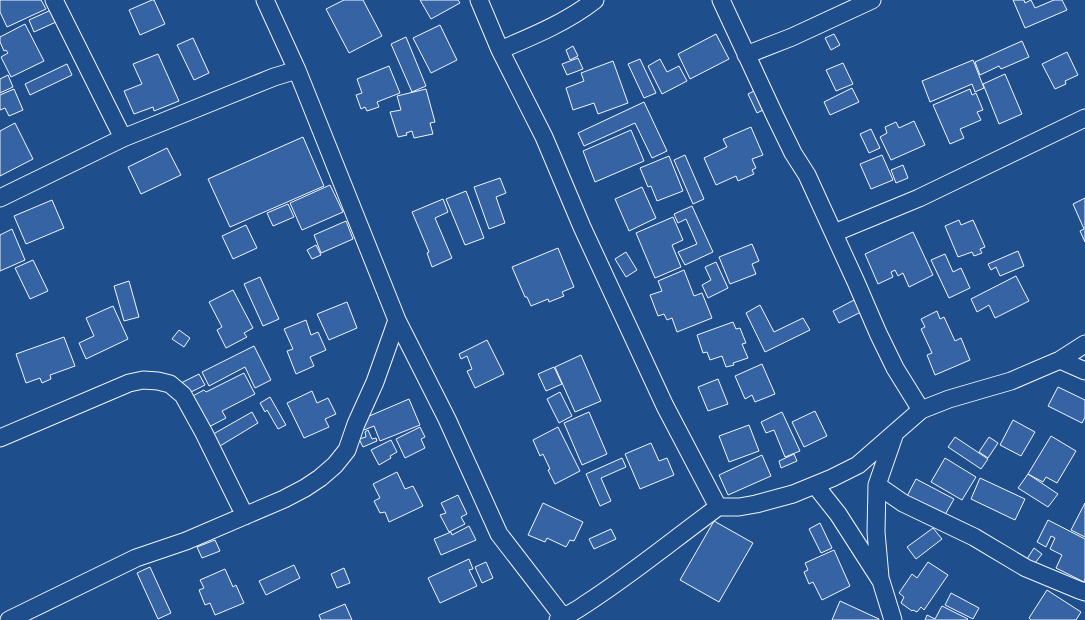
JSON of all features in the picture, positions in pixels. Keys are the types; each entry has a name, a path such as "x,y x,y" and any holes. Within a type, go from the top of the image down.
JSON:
{"street":[{"path":"54,0 123,138"},
{"path":"265,0 297,70 397,320 447,419 500,534 560,619 584,606 642,565 687,529 718,507 739,507 756,504 793,494 832,478 858,465 921,410 949,399 1011,381 1060,360 1085,344"},
{"path":"479,0 500,50 544,138 582,226 665,406 718,507"},
{"path":"500,50 545,31 588,6 595,0"},
{"path":"721,0 790,147 807,175 878,333 896,368 921,410"},
{"path":"746,56 792,37 872,0"},
{"path":"0,198 123,138 274,77 297,70"},
{"path":"834,233 919,198 1085,118"},
{"path":"9,620 136,558 186,541 284,499 320,478 347,450 356,424 375,382 397,320"},
{"path":"1060,360 1085,371"},
{"path":"0,438 130,383 143,380 170,384 183,395 190,407 245,516"},
{"path":"893,620 881,581 876,532 877,486 895,433"},
{"path":"815,485 838,514 881,581"},
{"path":"877,486 903,503 974,537 1026,568 1085,592"}],"building":[{"path":"0,0 41,0 46,9 7,27 0,12"},
{"path":"154,0 165,24 140,35 129,10"},
{"path":"344,0 363,0 382,36 349,53 326,9"},
{"path":"420,0 458,0 460,3 431,19"},
{"path":"1013,0 1024,0 1025,3 1031,0 1035,8 1054,0 1062,0 1067,10 1025,28"},
{"path":"51,10 56,22 34,32 29,20"},
{"path":"25,24 44,61 11,77 1,57 8,53 6,50 4,51 0,42 0,37"},
{"path":"440,25 457,60 431,73 413,38"},
{"path":"716,34 729,59 690,79 678,54"},
{"path":"834,34 840,45 831,50 825,38"},
{"path":"406,37 426,86 412,92 391,44"},
{"path":"193,38 209,73 194,80 177,45"},
{"path":"1022,41 1029,57 1001,69 999,66 980,75 975,62"},
{"path":"573,46 578,56 570,60 566,50"},
{"path":"1067,52 1078,75 1065,81 1066,84 1055,89 1042,64"},
{"path":"158,54 179,101 154,111 153,107 134,114 124,91 142,84 133,64"},
{"path":"578,58 583,69 567,75 562,64"},
{"path":"640,59 656,93 644,98 628,64"},
{"path":"660,59 667,72 679,66 687,81 662,94 648,66"},
{"path":"973,60 984,88 975,92 972,84 930,102 922,81"},
{"path":"613,61 628,103 598,114 594,103 573,110 566,88 584,81 581,73"},
{"path":"843,63 853,84 836,91 826,70"},
{"path":"67,64 72,75 30,95 25,84"},
{"path":"389,66 400,93 377,102 379,107 367,111 365,107 361,109 356,95 362,93 357,79"},
{"path":"1005,74 1022,114 999,124 983,84"},
{"path":"8,75 13,87 0,93 0,79"},
{"path":"852,88 859,102 830,115 824,102"},
{"path":"14,89 23,110 9,116 5,108 0,110 0,95"},
{"path":"426,89 435,122 430,123 433,134 414,138 412,131 406,133 407,135 398,137 390,112 401,110 397,96"},
{"path":"758,89 767,108 757,113 748,94"},
{"path":"970,89 972,95 976,93 983,110 977,112 981,120 960,129 964,138 950,144 933,105"},
{"path":"644,102 667,151 652,158 635,123 584,146 578,133"},
{"path":"914,121 925,145 891,160 880,137 887,133 885,127 896,122 899,128"},
{"path":"15,123 33,159 0,176 0,131"},
{"path":"751,127 763,155 752,159 756,168 752,170 754,174 738,181 736,176 716,185 704,158 727,147 723,139"},
{"path":"871,129 880,148 869,153 860,134"},
{"path":"631,130 644,161 595,182 583,151"},
{"path":"303,137 324,186 230,227 208,179"},
{"path":"167,148 181,175 141,194 128,167"},
{"path":"685,155 704,199 693,204 674,160"},
{"path":"882,155 893,180 871,189 860,164"},
{"path":"669,156 683,191 657,201 651,186 648,187 640,168"},
{"path":"903,165 908,178 896,183 891,170"},
{"path":"500,178 506,193 496,197 505,223 489,229 474,187"},
{"path":"330,185 343,212 302,230 290,203"},
{"path":"642,187 656,218 629,231 615,199"},
{"path":"466,191 484,238 465,245 446,199"},
{"path":"1085,198 1085,242 1080,231 1084,229 1073,204"},
{"path":"443,199 448,212 435,218 452,258 432,267 427,253 429,252 412,212"},
{"path":"52,200 64,228 26,244 14,216"},
{"path":"288,204 294,217 273,226 267,213"},
{"path":"692,206 713,252 685,265 678,252 697,244 686,219 678,223 674,214"},
{"path":"673,217 683,240 672,245 681,267 655,278 636,233"},
{"path":"959,220 961,225 973,220 985,247 980,249 982,253 974,256 972,252 958,257 945,226"},
{"path":"346,221 353,239 321,253 314,235"},
{"path":"246,225 257,248 233,259 222,236"},
{"path":"12,229 25,260 0,271 0,235"},
{"path":"913,232 933,275 909,287 903,273 898,276 895,270 891,272 893,277 878,284 865,254"},
{"path":"752,244 759,261 752,264 756,274 730,284 719,257"},
{"path":"316,245 321,255 312,259 307,250"},
{"path":"558,248 574,287 562,292 564,296 549,302 548,299 531,306 527,297 525,297 512,267"},
{"path":"1018,251 1024,266 1000,276 996,267 991,270 988,264"},
{"path":"626,252 637,270 626,277 615,259"},
{"path":"945,254 953,272 961,268 970,288 949,298 931,260"},
{"path":"33,260 48,291 30,299 15,268"},
{"path":"716,262 728,288 708,298 702,285 711,280 705,267"},
{"path":"684,270 694,296 702,293 712,318 677,332 672,318 667,320 664,314 658,316 650,295 662,291 658,281"},
{"path":"1016,276 1029,301 995,318 989,305 977,312 971,299"},
{"path":"260,277 279,319 263,326 244,284"},
{"path":"129,281 139,317 124,321 114,286"},
{"path":"233,290 253,328 244,333 247,337 226,348 217,330 222,327 209,302"},
{"path":"854,300 861,312 839,323 833,311"},
{"path":"347,302 357,328 329,340 317,314"},
{"path":"760,305 774,332 803,318 810,330 765,352 746,313"},
{"path":"113,306 128,339 86,359 79,343 94,336 86,318"},
{"path":"937,311 940,319 944,317 955,341 961,338 970,360 935,375 927,355 932,353 921,329 925,327 921,319"},
{"path":"306,320 311,335 318,332 326,350 310,357 314,366 296,374 287,351 293,349 284,329"},
{"path":"733,322 736,329 740,328 746,343 742,344 748,358 726,367 722,356 710,360 707,352 703,353 697,335"},
{"path":"179,330 190,338 184,347 172,339"},
{"path":"64,337 75,366 50,375 51,379 42,383 40,378 26,383 16,354"},
{"path":"487,340 504,374 475,388 467,371 472,369 467,356 461,359 459,354"},
{"path":"254,346 271,380 255,388 245,367 209,386 202,372"},
{"path":"581,355 601,401 575,412 555,367"},
{"path":"762,364 775,394 755,402 752,395 745,399 735,376"},
{"path":"554,367 562,384 546,391 538,374"},
{"path":"244,373 255,394 222,411 226,418 203,430 187,399 204,390 206,392"},
{"path":"199,374 205,385 187,394 181,383"},
{"path":"718,379 728,404 708,411 698,387"},
{"path":"1058,387 1085,400 1085,417 1082,423 1048,406"},
{"path":"312,391 317,403 328,398 336,414 325,419 329,427 304,438 287,403"},
{"path":"560,392 572,416 559,423 547,399"},
{"path":"270,397 286,425 278,429 267,410 265,412 260,403"},
{"path":"409,399 420,425 380,441 374,426 364,430 360,420"},
{"path":"815,411 827,436 804,447 792,422"},
{"path":"252,412 258,423 215,449 208,437"},
{"path":"589,412 607,454 582,465 564,423"},
{"path":"782,412 800,451 785,457 774,430 766,433 761,422"},
{"path":"1013,420 1035,432 1021,456 1000,445"},
{"path":"749,425 759,451 729,462 719,436"},
{"path":"420,427 425,437 421,439 425,448 405,458 396,439"},
{"path":"558,427 580,471 555,484 548,470 550,469 543,454 540,456 533,440"},
{"path":"368,430 372,439 376,438 377,441 363,447 359,439 366,437 365,432"},
{"path":"1051,436 1076,451 1057,483 1046,477 1043,482 1028,474"},
{"path":"955,437 988,459 981,469 948,447"},
{"path":"989,437 998,443 988,458 979,452"},
{"path":"391,440 397,452 390,456 391,458 379,465 371,450"},
{"path":"651,443 659,461 667,458 674,475 640,489 625,454"},
{"path":"794,454 797,461 781,468 779,461"},
{"path":"762,455 771,476 728,495 719,475"},
{"path":"622,458 626,467 601,478 611,501 600,506 586,474"},
{"path":"945,458 976,477 962,500 931,482"},
{"path":"397,472 405,489 413,486 423,506 389,522 385,512 380,513 374,501 380,498 373,484"},
{"path":"1028,474 1058,494 1048,507 1018,488"},
{"path":"980,478 1025,499 1015,520 971,499"},
{"path":"916,479 954,499 942,520 905,500"},
{"path":"458,495 467,514 461,517 465,524 449,532 440,515 446,513 441,503"},
{"path":"543,503 583,522 574,541 570,540 566,547 547,538 545,542 528,535"},
{"path":"1085,503 1085,537 1071,530"},
{"path":"1048,520 1085,539 1084,582 1056,568 1062,555 1050,549 1055,538 1051,536 1046,547 1037,542"},
{"path":"714,521 753,543 719,602 680,580"},
{"path":"820,523 832,548 821,553 809,529"},
{"path":"469,526 476,540 441,555 434,539 451,532 452,535"},
{"path":"933,528 942,539 916,559 907,547"},
{"path":"611,529 616,539 594,549 589,539"},
{"path":"215,540 220,551 202,558 197,547"},
{"path":"1034,548 1042,554 1032,567 1025,562"},
{"path":"834,550 850,586 822,600 813,582 809,584 804,572 808,570 805,563"},
{"path":"469,559 473,569 469,570 477,586 440,603 428,578"},
{"path":"486,562 493,578 482,583 475,567"},
{"path":"928,562 948,575 924,610 921,607 917,612 912,611 901,603 904,597 899,593 912,574 917,578"},
{"path":"294,565 300,578 266,595 259,581"},
{"path":"150,567 171,613 158,619 137,573"},
{"path":"344,568 350,583 337,588 331,574"},
{"path":"225,569 233,587 236,585 244,603 215,615 210,603 205,605 199,590 204,588 200,580"},
{"path":"1047,590 1081,612 1076,620 1031,620 1029,618"},
{"path":"951,593 979,608 973,619 945,605"},
{"path":"840,601 879,619 879,620 832,620"},
{"path":"345,604 352,620 321,620 319,615"},
{"path":"942,606 968,619 925,620 927,615 935,619"}]}
